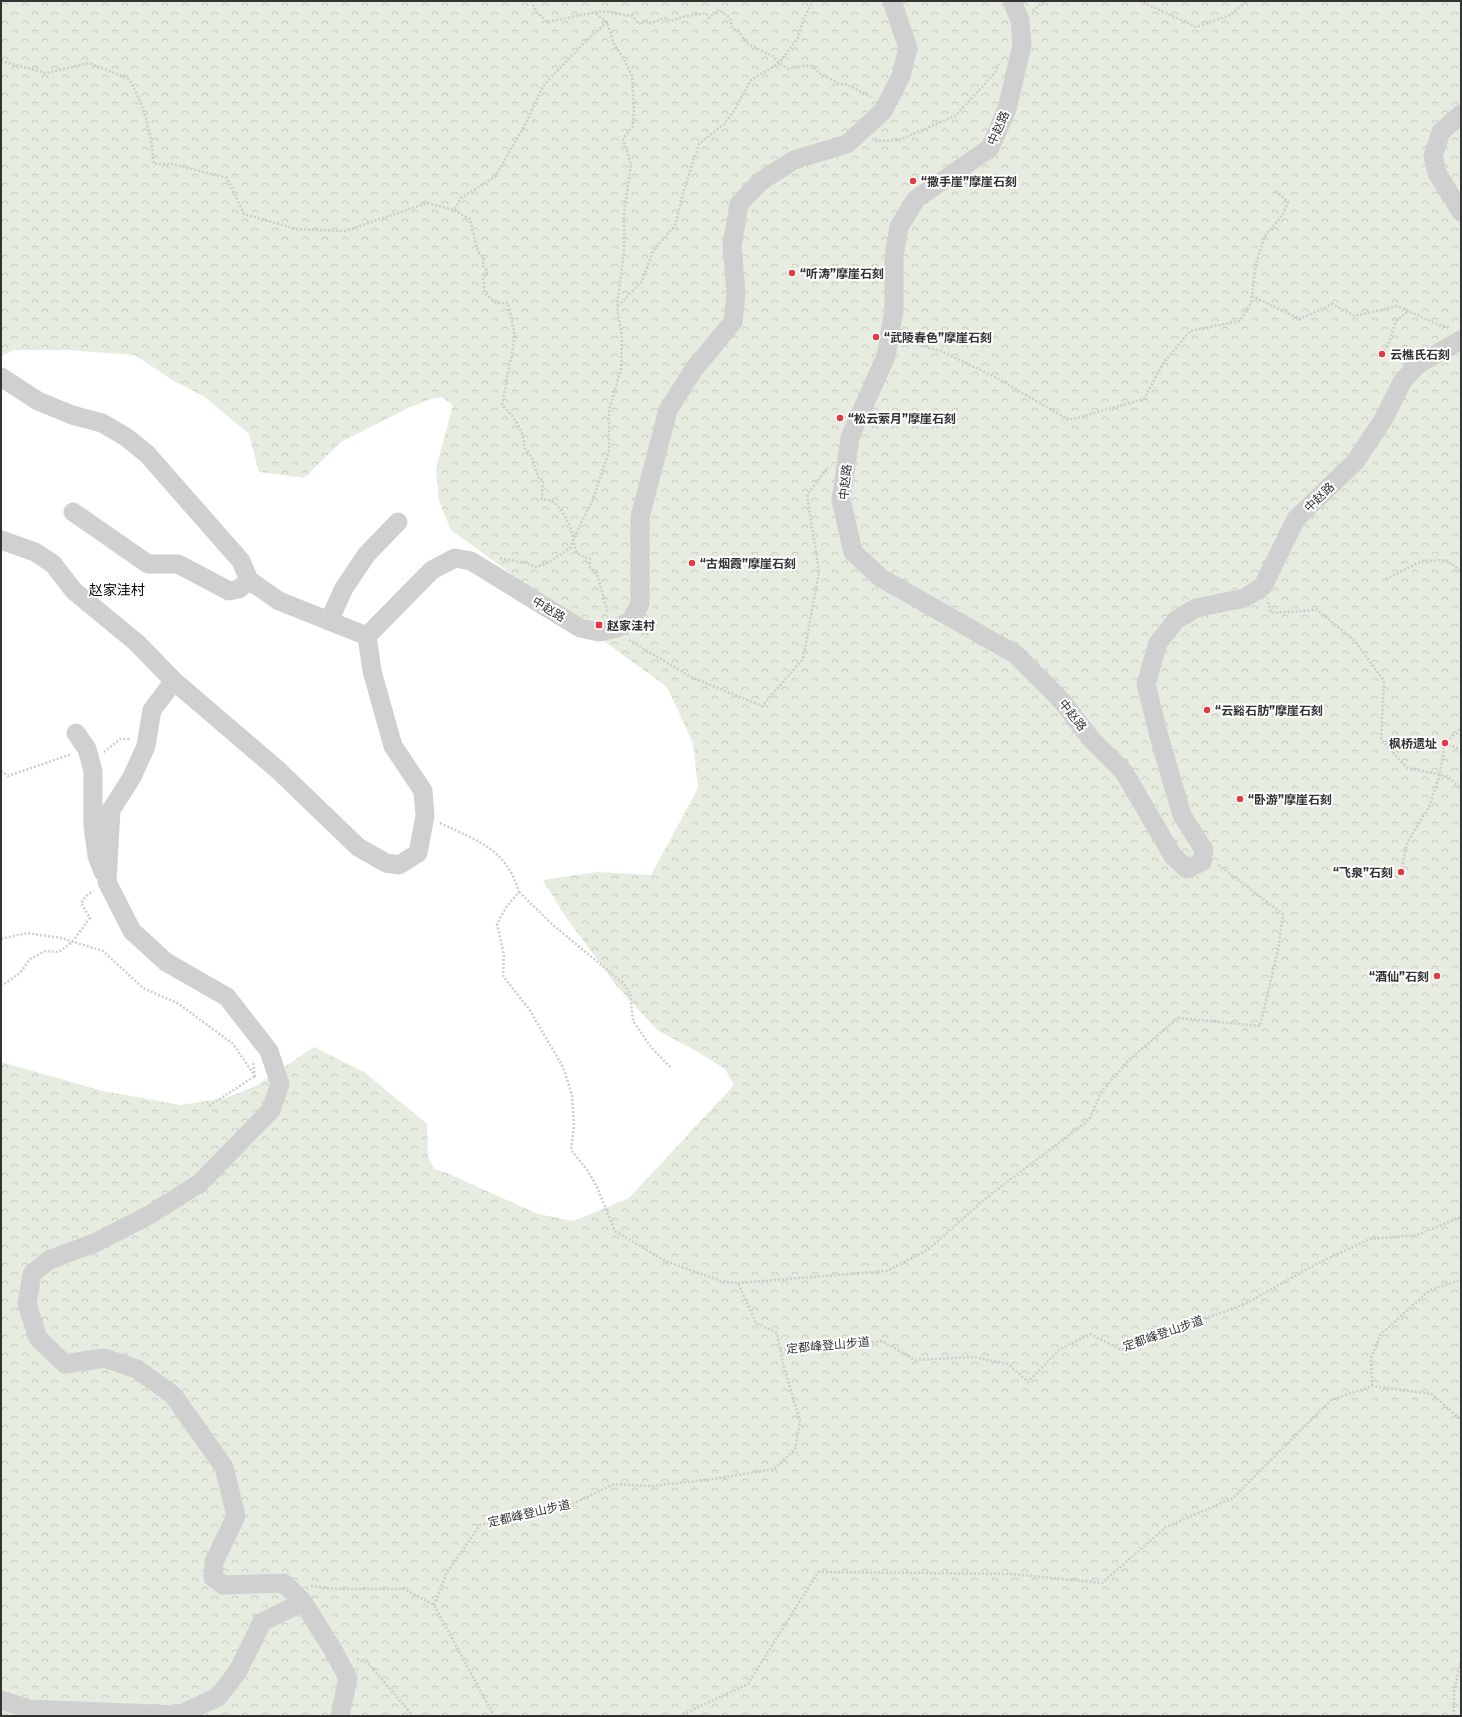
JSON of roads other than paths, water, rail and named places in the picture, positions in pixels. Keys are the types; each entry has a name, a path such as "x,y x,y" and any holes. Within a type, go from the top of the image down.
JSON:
{"street":[{"name":"中赵路","path":"367,636 432,570 455,558 471,561 580,628 600,632 612,630 630,620 640,604 640,517 668,410 694,369 733,322 736,293 732,246 739,204 761,181 794,160 847,144 883,111 901,76 908,48 892,1"},
{"name":"中赵路","path":"1012,1 1020,20 1022,45 1007,108 990,148 916,199 900,227 894,257 894,310 886,356 850,437 841,500 853,552 881,578 1015,654 1061,700 1091,739 1124,772 1173,856 1187,869 1202,862 1204,850 1182,815 1160,740 1146,684 1158,643 1176,620 1196,608 1245,598 1263,586 1296,519 1355,462 1383,420 1402,382 1417,365 1457,334"},
{"path":"1461,114 1441,132 1433,156 1437,173 1461,212"},
{"path":"1,377 38,402 72,415 102,422 126,437 147,454 241,561 249,580 279,601 367,636 372,671 393,746 423,791 425,816 418,853 399,865 386,864 358,847 278,770 174,682 137,643 74,591 53,564 35,552 1,540"},
{"path":"73,512 148,564 178,564 229,591 239,589 249,580"},
{"path":"329,621 344,588 367,554 398,522"},
{"path":"107,882 111,810 132,777 147,739 152,710 174,682"},
{"path":"76,733 89,756 94,771 92,826 97,856 107,882 132,931 166,962 227,997 269,1051 280,1084 272,1110 200,1182 151,1214 97,1242 49,1260 32,1274 27,1304 38,1338 65,1364 104,1358 137,1368 172,1395 224,1467 236,1516 214,1562 213,1577 223,1585 284,1584 302,1602 333,1650 348,1678 340,1716"},
{"path":"1,1700 29,1708 179,1715 218,1697 238,1671 262,1622 302,1602"}],"place":[{"name":"“撒手崖”摩崖石刻","path":"913,181"},
{"name":"“听涛”摩崖石刻","path":"792,273"},
{"name":"“武陵春色”摩崖石刻","path":"876,337"},
{"name":"云樵氏石刻","path":"1382,354"},
{"name":"“松云萦月”摩崖石刻","path":"840,418"},
{"name":"“古烟霞”摩崖石刻","path":"692,563"},
{"name":"赵家洼村","path":"599,625"},
{"name":"“云谿石肪”摩崖石刻","path":"1207,710"},
{"name":"枫桥遗址","path":"1445,743"},
{"name":"“卧游”摩崖石刻","path":"1240,799"},
{"name":"“飞泉”石刻","path":"1401,872"},
{"name":"“酒仙”石刻","path":"1437,976"}],"district":[{"name":"赵家洼村","path":"117,590"}]}
